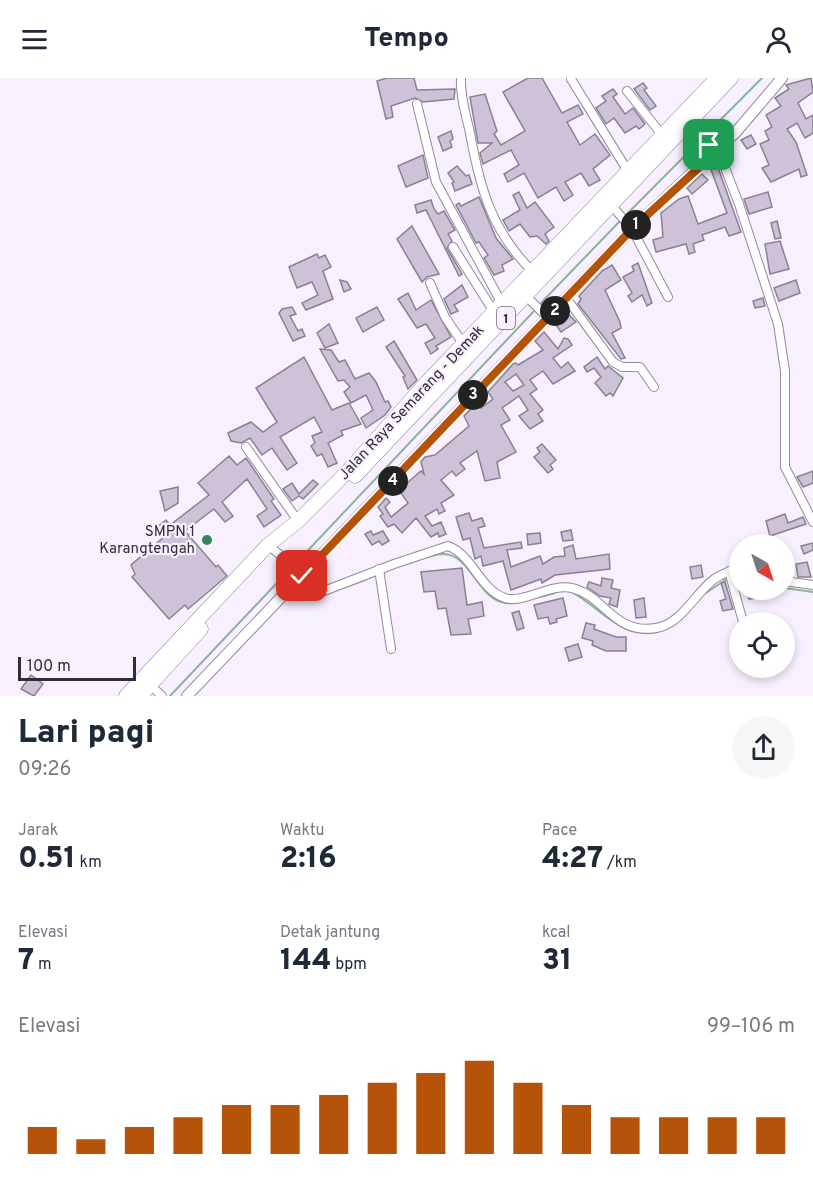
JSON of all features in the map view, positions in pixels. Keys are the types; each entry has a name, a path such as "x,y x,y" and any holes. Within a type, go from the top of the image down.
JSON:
{"highway":[{"name":"Jalan Raya Semarang - Demak","path":"140,696 528,298 576,235 629,173 717,78"},
{"name":"Jalan Raya Semarang - Demak","path":"126,696 268,545 298,521 498,308 576,235 614,208 694,127 731,78"}],"street":[{"path":"461,78 473,161 478,178 499,229 513,251 534,273"},
{"path":"187,696 631,228 712,148 736,132 782,78"},
{"path":"571,79 629,173"},
{"path":"627,91 663,136"},
{"path":"417,104 436,182 498,308"},
{"path":"694,127 720,155 739,204 778,324 785,371 785,467 813,522"},
{"path":"614,208 631,228 668,297"},
{"path":"453,247 498,308"},
{"path":"430,283 445,317 464,345"},
{"path":"528,298 547,317"},
{"path":"567,298 613,362 622,367 640,367 654,387"},
{"path":"246,447 298,521"},
{"path":"277,553 324,591 379,569 448,546 461,554 484,583 504,598 513,600 533,593 569,587 587,595 618,621 648,629 672,622 716,576 729,571"},
{"path":"379,569 391,649"},
{"path":"795,583 813,585"},
{"path":"150,685 161,695"}],"building":[{"path":"387,78 414,78 417,90 455,89 454,99 423,102 415,98 391,106 393,117 386,119 377,81"},
{"path":"528,78 542,78 562,113 578,105 583,114 567,122 580,145 595,134 610,155 593,169 600,180 589,186 581,173 565,182 573,195 564,201 556,187 538,198 524,173 508,182 504,174 519,165 511,150 483,164 480,153 492,143 478,143 470,97 485,94 497,131 494,134 501,145 525,131 503,92"},
{"path":"811,78 813,92 798,103 806,119 813,115 813,133 805,138 797,123 787,129 796,142 807,175 801,177 799,169 771,182 762,168 769,165 760,144 769,140 765,131 772,127 766,115 781,106 775,98 789,89 786,85"},
{"path":"643,83 647,88 644,90 656,106 650,110 634,89"},
{"path":"613,89 617,94 613,97 625,114 633,108 645,124 639,129 636,126 625,133 614,118 606,124 596,108 606,101 602,96"},
{"path":"451,131 452,147 443,151 438,137"},
{"path":"751,135 756,144 747,149 741,140"},
{"path":"423,155 428,178 406,187 398,166"},
{"path":"716,162 741,232 729,236 725,227 702,235 704,240 693,244 695,252 689,254 686,244 656,252 653,240 663,237 661,213 679,199 688,196 698,224 727,213 710,167"},
{"path":"457,166 466,176 469,175 472,184 455,191 452,183 454,182 448,173"},
{"path":"702,174 708,180 692,194 687,188"},
{"path":"519,192 527,208 535,202 554,227 545,234 549,241 546,244 537,236 530,237 520,224 509,231 503,220 520,210 513,195"},
{"path":"768,192 772,207 749,214 744,199"},
{"path":"479,197 496,238 513,259 502,265 504,271 494,275 484,258 488,255 479,242 476,243 456,205 459,203 461,206"},
{"path":"431,200 438,214 444,211 455,230 448,234 452,241 447,248 462,274 459,276 426,210 417,213 415,205"},
{"path":"777,221 781,238 775,239 771,223"},
{"path":"412,226 439,274 427,277 422,282 397,239"},
{"path":"780,241 789,269 770,274 765,244"},
{"path":"317,254 319,258 325,255 331,267 323,271 333,299 306,310 302,303 318,295 312,282 297,288 289,267"},
{"path":"638,263 652,303 647,306 642,295 632,302 628,296 632,293 623,277 634,271 632,266"},
{"path":"612,265 621,280 605,290 620,322 621,328 612,333 625,358 621,359 578,304 581,299 579,296 602,271"},
{"path":"340,280 347,282 351,289 344,292"},
{"path":"796,280 800,293 779,301 774,288"},
{"path":"462,285 468,297 454,305 458,311 451,314 444,299"},
{"path":"408,293 416,310 431,300 451,337 436,346 438,349 431,354 425,343 435,338 426,324 417,328 398,299"},
{"path":"763,298 765,306 755,308 753,301"},
{"path":"292,307 296,314 290,316 298,331 302,329 305,336 293,341 279,313 282,309"},
{"path":"377,307 384,320 363,332 356,318"},
{"path":"565,311 576,322 561,332 554,322"},
{"path":"329,324 338,343 325,348 317,333"},
{"path":"544,332 558,349 564,338 568,339 572,345 553,358 561,368 568,362 575,371 553,384 543,371 530,380 537,389 530,394 543,410 538,414 543,421 530,429 519,416 528,410 519,396 502,408 510,420 501,425 516,452 497,462 500,478 485,481 477,451 460,463 465,469 456,476 452,471 441,480 454,495 441,503 445,511 439,514 437,509 425,516 432,526 441,522 446,534 439,537 438,533 431,537 416,518 402,533 394,524 388,527 380,516 383,514 378,507 386,498 390,502 385,507 391,517 408,503 399,490 421,471 424,474 421,462 425,457 435,455 469,426 464,416 478,402 481,408 493,399 488,392 513,364 518,365 543,350 535,341","holes":["516,374 524,385 513,391 505,382"]},
{"path":"394,341 417,380 408,389 403,377 405,376 386,347"},
{"path":"320,349 331,350 339,362 345,360 355,379 369,373 385,402 388,401 391,407 385,415 366,428 361,418 373,410 366,395 351,403 344,392 350,387 344,380 338,381"},
{"path":"304,357 332,410 349,403 361,424 341,431 343,435 328,443 337,463 328,467 322,454 317,456 311,446 315,443 312,436 322,432 314,417 280,437 297,463 287,470 272,448 262,455 250,438 241,443 231,441 228,433 251,422 263,432 277,422 256,388"},
{"path":"597,357 605,369 608,366 623,378 613,396 610,393 606,396 595,383 601,377 594,368 587,372 584,367"},
{"path":"542,444 556,460 550,465 553,469 548,473 534,457 540,452 537,448"},
{"name":"SMPN 1 Karangtengah","path":"229,456 237,465 246,458 274,499 271,501 281,515 264,527 257,516 267,509 247,479 222,502 233,516 225,522 214,509 185,531 216,567 218,565 227,576 188,609 185,605 169,619 132,577 135,574 131,565 165,536 157,527 166,520 170,525 209,495 198,483"},
{"path":"813,471 813,483 803,487 797,477"},
{"path":"313,480 318,484 303,499 299,496 292,501 283,489 292,483 299,494"},
{"path":"178,487 178,503 165,511 160,491"},
{"path":"469,513 472,521 482,518 485,526 478,528 484,548 521,542 522,548 507,550 511,567 540,556 543,564 554,557 565,556 564,548 573,545 576,559 609,554 610,569 555,575 542,583 541,579 511,590 503,561 483,566 481,556 475,559 470,538 463,540 456,517"},
{"path":"785,514 788,523 803,517 806,524 769,534 766,521"},
{"path":"571,530 573,540 563,541 561,532"},
{"path":"371,531 373,535 383,531 389,541 382,545 379,541 372,545 365,534"},
{"path":"540,533 541,543 528,545 527,534"},
{"path":"813,543 813,550 804,554 801,546"},
{"path":"807,562 811,577 798,577 796,564"},
{"path":"701,565 703,577 692,579 690,567"},
{"path":"462,568 467,605 482,602 484,616 468,619 471,634 451,635 446,608 438,609 435,591 424,592 421,572"},
{"path":"602,578 613,580 611,588 620,590 617,607 609,604 611,598 600,596 587,587 589,582 601,586"},
{"path":"725,582 733,609 723,611 720,601 726,599 721,583"},
{"path":"563,598 567,616 556,619 557,622 550,624 548,617 538,619 534,605"},
{"path":"644,598 646,617 636,618 634,600"},
{"path":"519,611 524,628 517,630 512,613"},
{"path":"586,623 595,625 594,629 616,637 626,637 626,651 606,651 592,645 593,641 582,638"},
{"path":"578,644 582,657 569,661 565,648"},
{"path":"31,675 43,684 34,696 21,689"}],"waterway":[{"path":"624,217 762,78"},
{"path":"539,305 620,221"},
{"path":"296,563 535,310"},
{"path":"407,564 439,554 454,557 463,563 485,592 494,599 506,603 520,602"},
{"path":"170,696 292,567"},
{"path":"706,593 728,578"},
{"path":"334,591 365,580"},
{"path":"301,584 317,594 322,593"},
{"path":"795,590 813,592"},
{"path":"572,592 627,629 639,633 652,633 666,629"},
{"path":"540,597 555,593"}],"place":[{"name":"SMPN 1 Karangtengah","path":"207,540"}],"route":[{"path":"302,576 632,229 716,152 709,145"}]}
